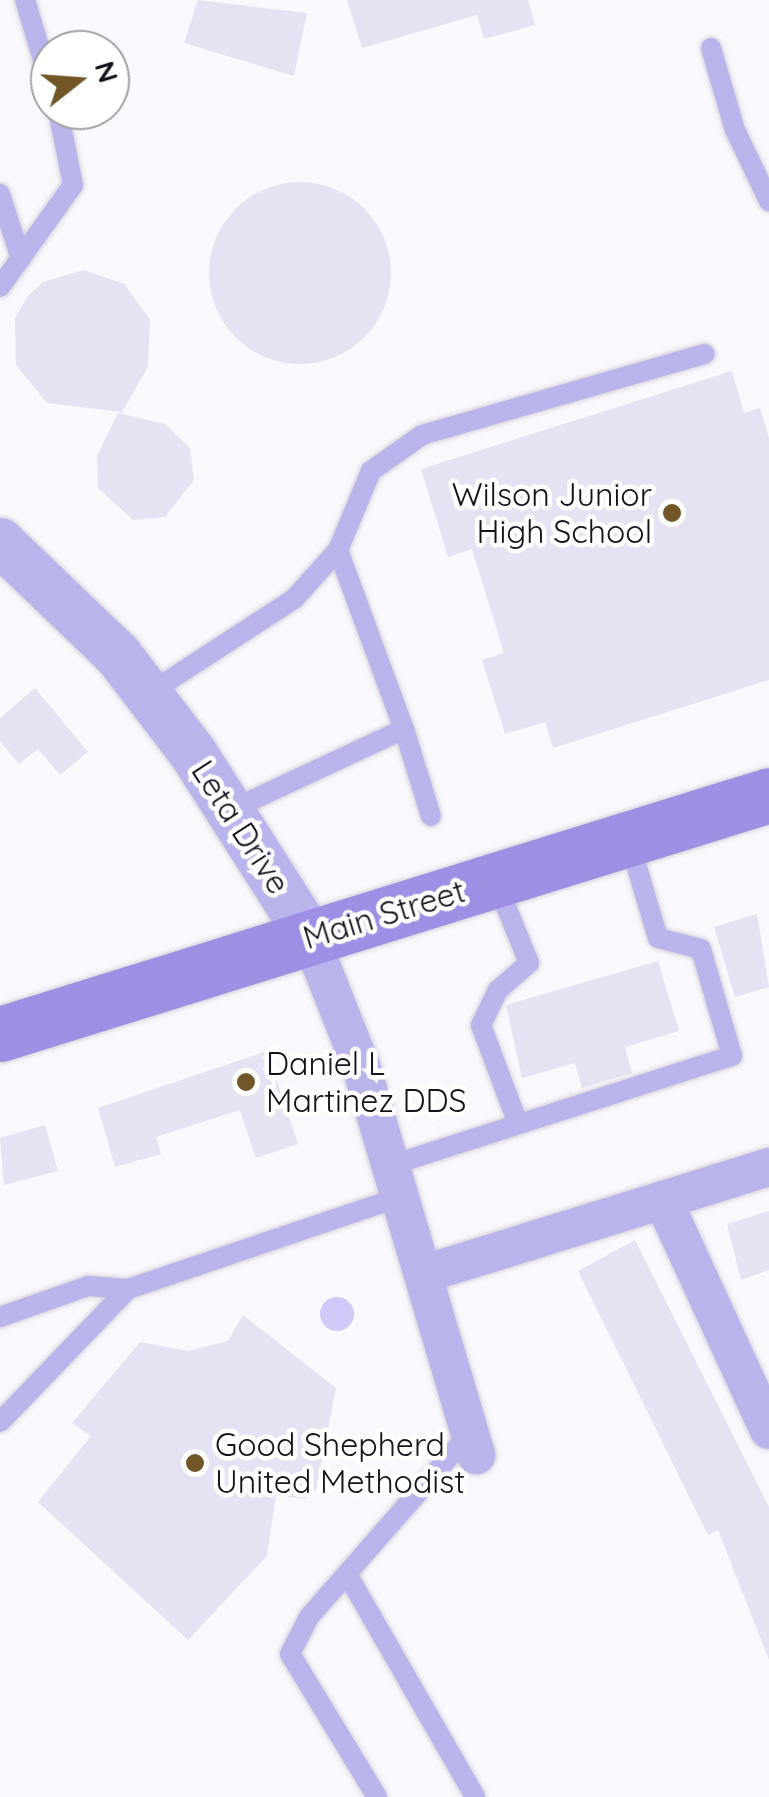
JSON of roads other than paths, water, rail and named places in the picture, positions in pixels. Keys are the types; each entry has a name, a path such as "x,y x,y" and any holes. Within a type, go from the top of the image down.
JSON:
{"main road":[{"name":"Main Street","path":"0,1034 769,795"}],"street":[{"name":"Leta Drive","path":"5,557 148,694 231,810 310,937 398,1180 473,1444"},
{"path":"426,1273 769,1167"},
{"path":"662,1200 769,1430"}],"lane":[{"path":"25,0 34,30"},
{"path":"711,48 734,130 769,201"},
{"path":"0,287 76,172 64,130"},
{"path":"0,194 20,259"},
{"path":"148,694 294,599 338,550 371,470 422,435 704,354"},
{"path":"338,550 404,729 430,816"},
{"path":"231,810 404,729"},
{"path":"0,1422 128,1289 398,1180 518,1124 732,1056 701,949 658,938 628,839"},
{"path":"496,880 529,963 498,990 481,1025 518,1124"},
{"path":"0,1317 88,1286 128,1289"},
{"path":"377,1797 290,1654 309,1618 347,1574 473,1444"},
{"path":"347,1574 474,1797"}],"place":[{"name":"Wilson Junior High School","path":"672,513"},
{"name":"Daniel L Martinez DDS","path":"246,1082"},
{"name":"Good Shepherd United Methodist","path":"195,1463"}]}
